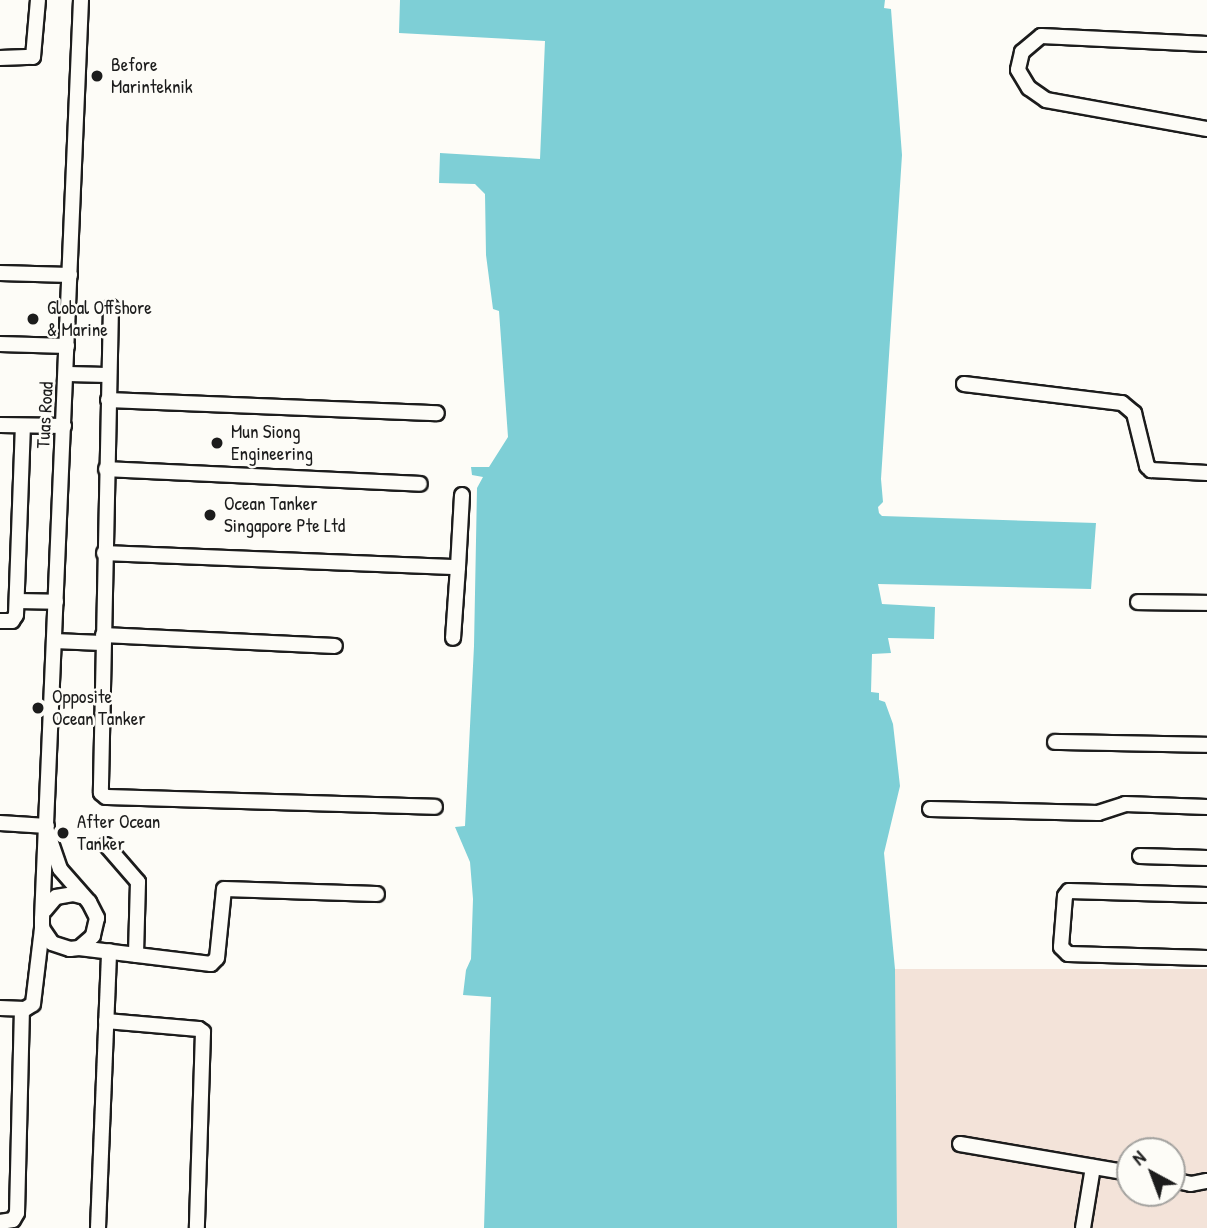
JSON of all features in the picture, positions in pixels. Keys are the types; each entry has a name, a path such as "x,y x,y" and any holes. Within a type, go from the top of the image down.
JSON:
{"street":[{"path":"0,58 34,56 38,0"},
{"name":"Tuas Road","path":"22,1009 33,1004 45,910 43,871 57,602 81,0"},
{"path":"1207,44 1041,36 1022,52 1018,70 1028,88 1046,100 1207,129"},
{"path":"0,273 70,275"},
{"path":"111,307 99,790 103,796 435,807"},
{"path":"0,344 67,346"},
{"path":"66,374 109,375"},
{"path":"964,384 1122,402 1134,413 1147,467 1151,470 1207,473"},
{"path":"108,400 438,413"},
{"path":"0,425 64,426"},
{"path":"0,621 15,618 23,426"},
{"path":"106,469 420,484"},
{"path":"453,638 462,495"},
{"path":"104,553 458,567"},
{"path":"17,601 57,602"},
{"path":"1138,602 1207,603"},
{"path":"54,641 102,639 335,646"},
{"path":"1055,742 1207,745"},
{"path":"930,808 1098,813 1125,804 1207,807"},
{"path":"0,823 47,829"},
{"name":"Tuas Road","path":"47,829 60,869 94,909 97,928 87,943 79,948"},
{"path":"106,845 138,882 136,955"},
{"path":"1140,856 1207,858"},
{"path":"42,928 52,943 70,949 214,963 217,958 221,894 227,888 377,894"},
{"path":"1207,895 1069,891 1065,897 1061,947 1068,954 1207,958"},
{"path":"45,910 56,897 73,894 81,896"},
{"path":"98,1228 109,951"},
{"path":"0,1008 22,1009 18,1213 13,1220 0,1222"},
{"path":"106,1021 199,1029 203,1032 197,1228"},
{"path":"960,1144 1116,1171"},
{"path":"1083,1228 1093,1167"},
{"path":"1186,1183 1207,1181"}],"shaded area":[{"path":"895,969 1207,969 1207,1228 888,1228"}],"water":[{"path":"400,0 885,0 884,8 891,9 902,155 881,479 883,502 878,507 879,513 882,516 1096,523 1091,589 878,584 882,604 935,607 934,639 888,638 891,653 872,654 871,692 879,693 879,700 885,702 893,724 900,786 884,853 895,969 897,1228 484,1228 491,997 463,995 466,970 471,959 473,899 470,862 455,827 465,826 474,646 477,488 483,477 472,475 471,467 489,467 508,437 499,311 493,309 486,255 485,194 475,184 439,183 440,153 540,159 545,41 399,33"}],"place":[{"name":"Before Marinteknik","path":"97,76"},
{"name":"Global Offshore & Marine","path":"33,319"},
{"name":"Mun Siong Engineering","path":"217,443"},
{"name":"Ocean Tanker Singapore Pte Ltd","path":"210,515"},
{"name":"Opposite Ocean Tanker","path":"38,708"},
{"name":"After Ocean Tanker","path":"63,833"}]}
